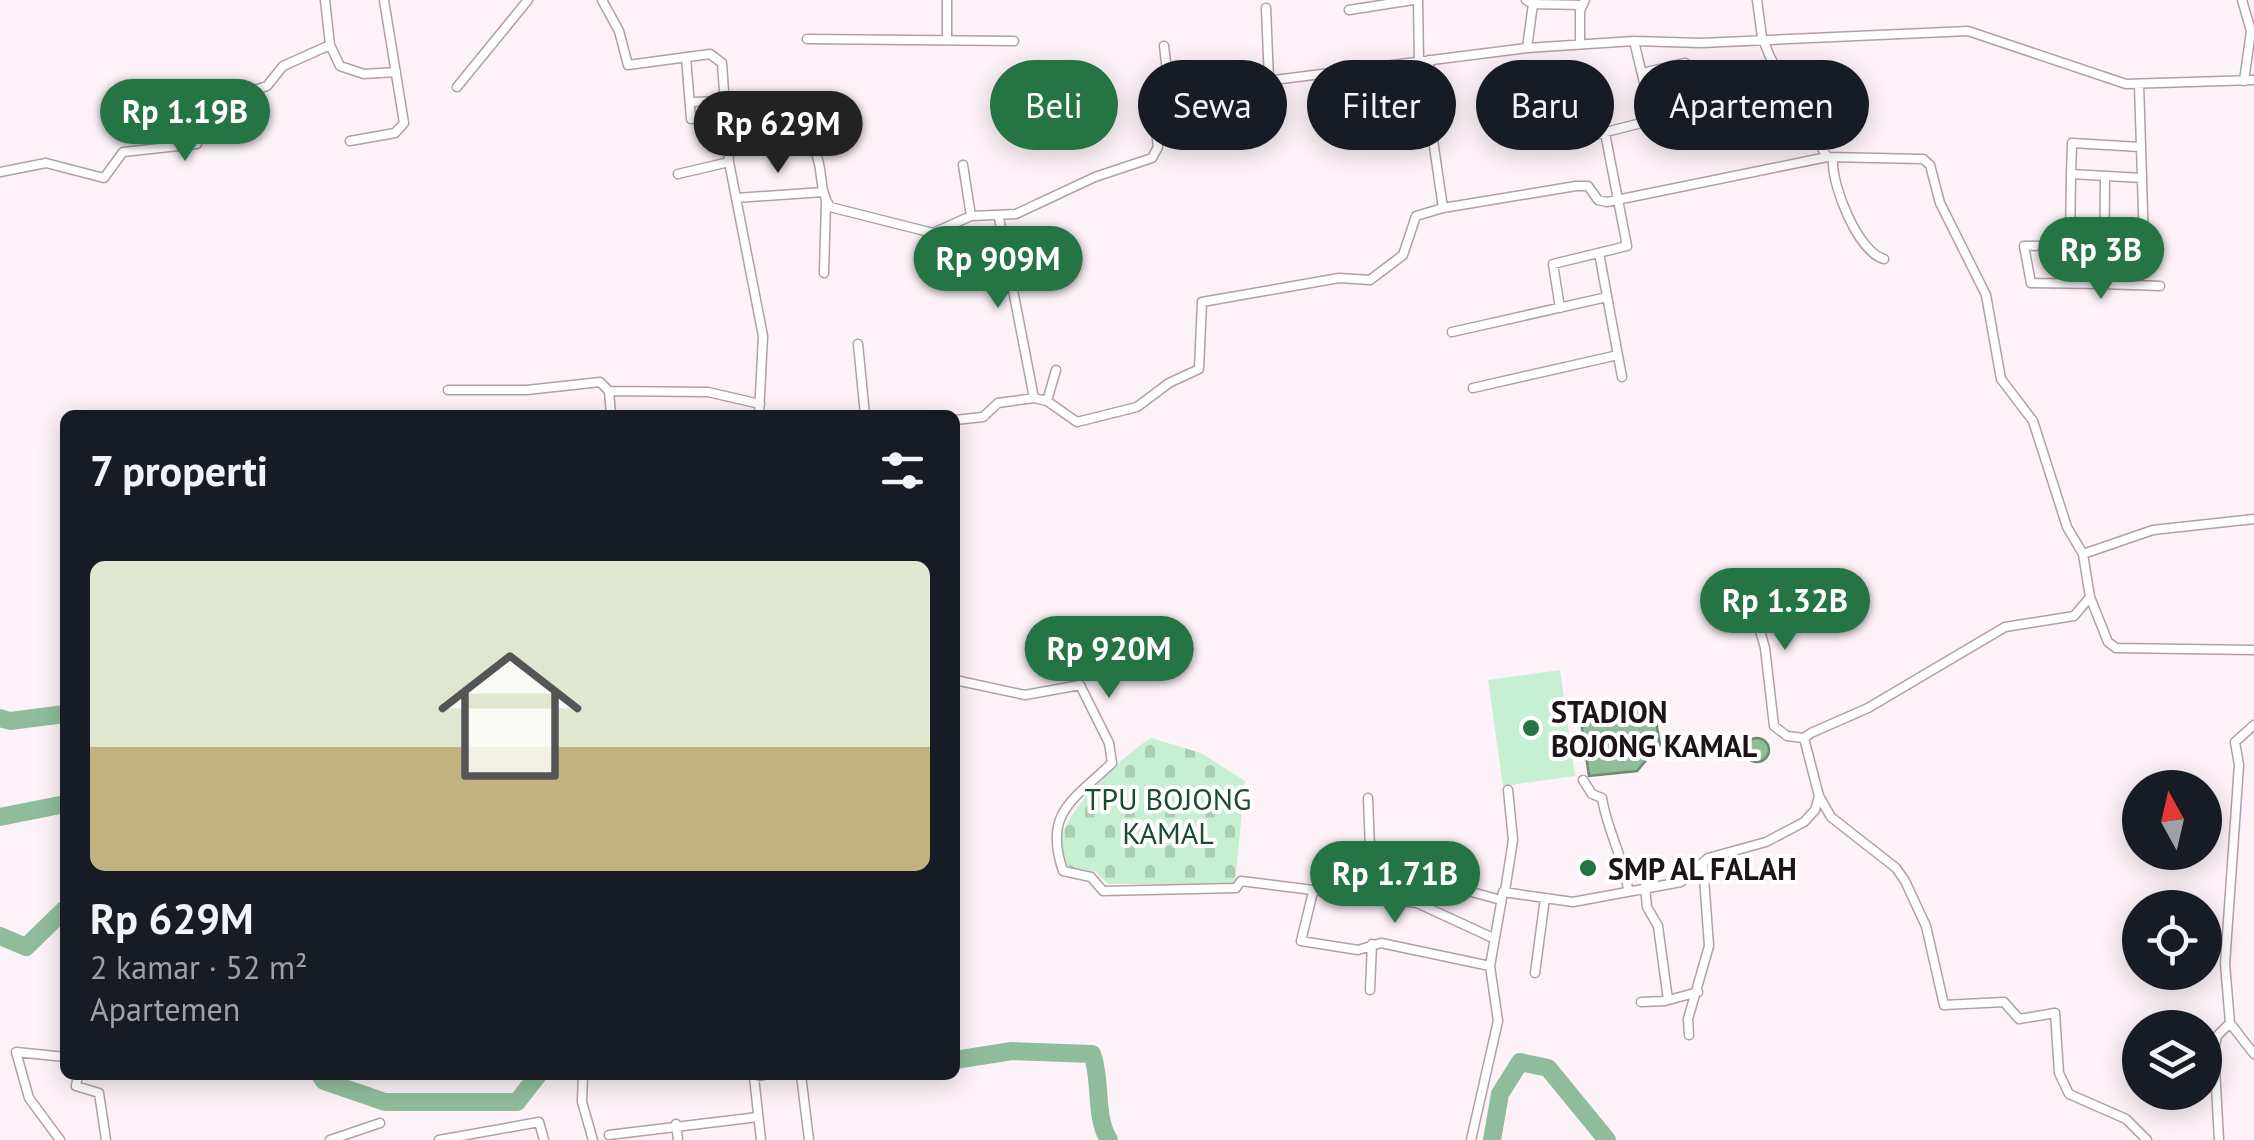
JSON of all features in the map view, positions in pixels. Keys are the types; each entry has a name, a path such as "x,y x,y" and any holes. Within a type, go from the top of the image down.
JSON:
{"street":[{"path":"325,0 330,45 340,66 348,70 396,72"},
{"path":"350,141 394,133 403,126 384,0"},
{"path":"457,87 528,0"},
{"path":"602,0 620,32 628,65 710,54 720,60 729,162 763,336 759,410"},
{"path":"947,0 947,40"},
{"path":"1349,10 1416,0 1424,60"},
{"path":"1757,0 1762,37 1830,158 1832,181 1839,198 1866,250 1884,260"},
{"path":"1432,60 1527,48 1634,41 1701,43 1762,37 1968,32 2094,76 2140,84 2249,80 2251,32 2242,0"},
{"path":"1527,48 1531,1 1584,2 1580,44"},
{"path":"1266,8 1268,60"},
{"path":"807,39 1014,41"},
{"path":"1634,41 1639,60"},
{"path":"0,172 46,162 104,178 124,152 197,144 208,106 267,86 282,66 330,45"},
{"path":"1164,46 1166,60"},
{"path":"686,57 691,120"},
{"path":"2140,84 2144,248"},
{"path":"692,102 725,101"},
{"path":"727,142 796,132 816,144 824,196 824,274"},
{"path":"2060,142 2140,147"},
{"path":"2070,245 2072,142"},
{"path":"824,196 836,210 919,233 938,232 971,216 999,218 1040,206 1095,177 1152,158 1156,150"},
{"path":"1434,150 1443,208"},
{"path":"1560,308 1553,264 1626,246 1608,150"},
{"path":"960,419 983,417 998,403 1034,398 1047,401 1077,422 1137,407 1169,383 1199,369 1202,302 1340,278 1370,280 1402,256 1415,217 1443,208 1576,186 1588,186 1602,202 1618,200 1830,158 1928,162 1940,202 1986,296 2004,386 2033,421 2067,528 2084,554 2090,597 2108,642 2116,648 2254,650"},
{"path":"678,174 729,162"},
{"path":"963,165 971,216"},
{"path":"2071,174 2142,178"},
{"path":"2104,284 2106,178"},
{"path":"736,198 824,196"},
{"path":"999,218 1034,398"},
{"path":"2159,248 2024,246 2032,283 2160,286"},
{"path":"1599,253 1622,376"},
{"path":"1452,332 1607,297"},
{"path":"858,344 864,410"},
{"path":"1473,388 1618,355"},
{"path":"1047,401 1056,370"},
{"path":"448,390 527,390 600,382 609,391 611,410"},
{"path":"609,391 708,392 760,404"},
{"path":"2084,554 2153,530 2254,519"},
{"path":"1746,582 1765,648 1774,726 1787,736 1804,738 1868,708 1997,631 2069,619 2090,597"},
{"path":"960,681 1025,695 1080,684 1109,744 1112,763 1064,809 1053,842 1063,871 1091,877 1103,891 1236,888 1241,881 1417,902 1493,938"},
{"path":"2254,725 2235,742 2239,765 2225,964 2230,1023 2254,1054"},
{"path":"1804,738 1819,796 1836,823 1902,875 1926,926 1944,1005 2004,1002 2019,1019 2055,1013 2059,1072 2069,1094 2126,1119 2146,1140"},
{"path":"1583,780 1602,798 1606,824 1623,858 1628,889"},
{"path":"1472,1140 1498,1020 1490,966 1512,840 1508,790"},
{"path":"1370,849 1440,854 1460,866 1468,891 1573,902 1681,882 1712,856 1766,842 1804,822 1815,810 1819,796"},
{"path":"1368,798 1369,898"},
{"path":"1689,1035 1688,1020 1698,992 1701,962 1709,946 1703,864"},
{"path":"1645,886 1647,907 1658,926 1668,1000"},
{"path":"1312,896 1301,941 1355,950 1372,944 1490,966"},
{"path":"1535,973 1545,898"},
{"path":"1370,990 1372,944"},
{"path":"1640,1002 1698,992"},
{"path":"2219,1140 2214,1050 2217,1036 2230,1023"},
{"path":"60,1056 21,1049 16,1052 29,1098 60,1140"},
{"path":"78,1080 77,1087 100,1093 106,1140"},
{"path":"583,1080 582,1102 593,1140"},
{"path":"754,1080 761,1140"},
{"path":"802,1080 810,1140"},
{"path":"609,1135 758,1117"},
{"path":"330,1140 380,1122"},
{"path":"439,1140 538,1122 544,1140"},
{"path":"676,1124 678,1140"},
{"path":"502,1127 505,1140"}],"green space":[{"name":"STADION BOJONG KAMAL","path":"1560,670 1575,776 1503,786 1488,680"},
{"name":"TPU BOJONG KAMAL","path":"1151,738 1201,753 1245,781 1235,884 1108,884 1096,872 1068,867 1059,842 1074,813 1111,770"}],"shaded area":[{"path":"1637,701 1654,711 1660,744 1637,771 1589,776 1579,708 1593,711 1598,706"},
{"path":"1757,738 1769,750 1757,762 1745,750"}],"waterway":[{"path":"0,718 10,721 60,715"},
{"path":"0,817 60,805"},
{"path":"0,936 26,947 60,914"},
{"path":"960,1059 1012,1051 1092,1054 1101,1121 1109,1140"},
{"path":"1492,1140 1500,1094 1520,1062 1548,1068 1607,1140"},
{"path":"323,1080 385,1102 517,1102 534,1080"}],"place":[{"name":"STADION BOJONG KAMAL","path":"1531,728"},
{"name":"SMP AL FALAH","path":"1588,868"}]}
